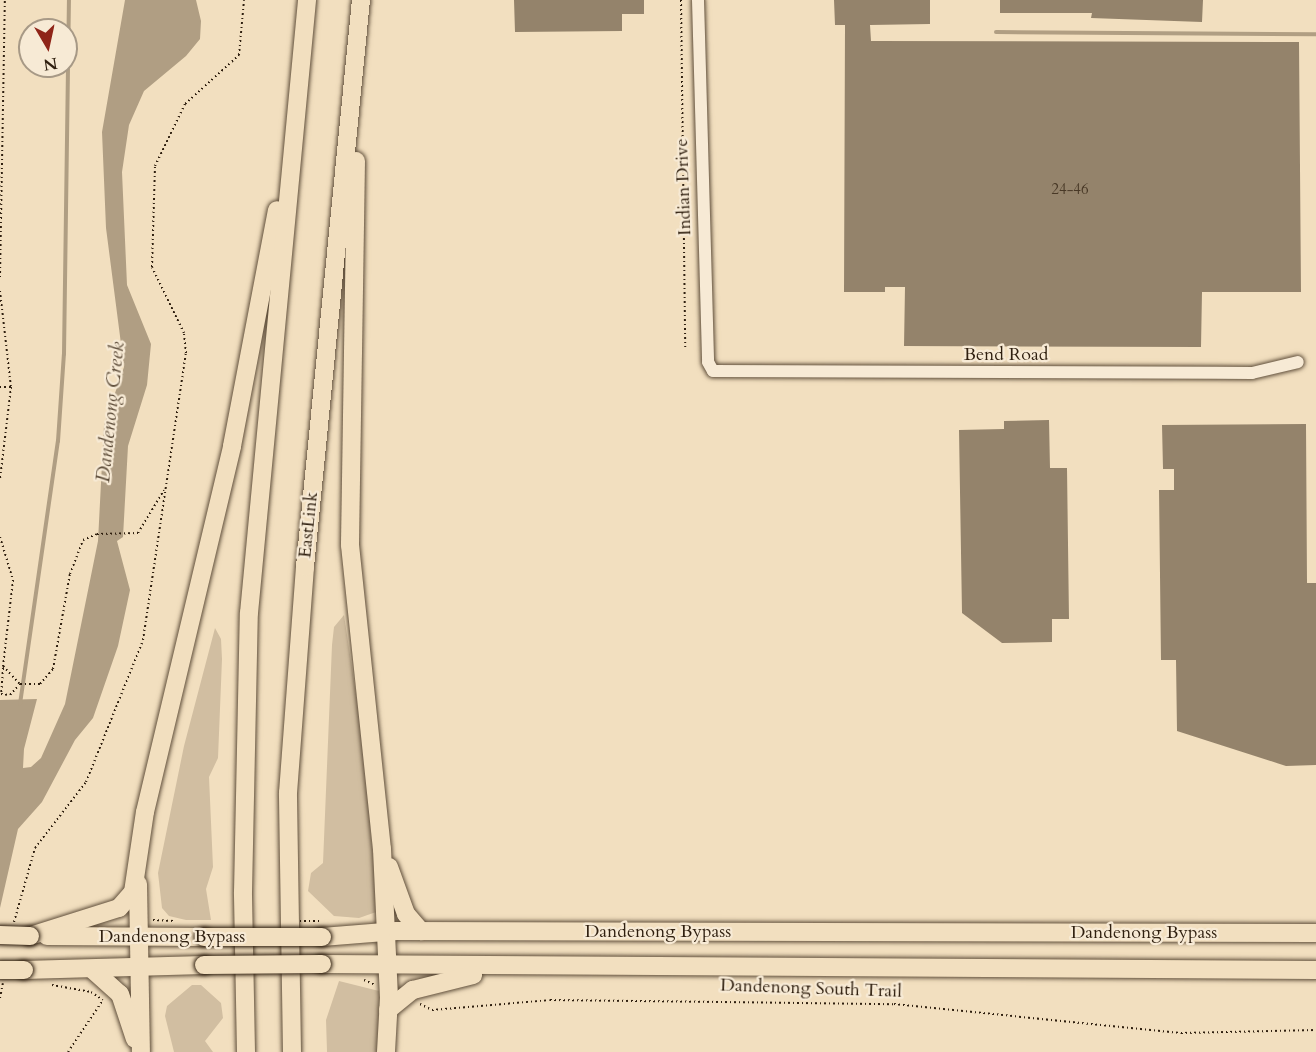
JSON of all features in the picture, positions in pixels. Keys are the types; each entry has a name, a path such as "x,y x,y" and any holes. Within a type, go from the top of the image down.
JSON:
{"highway":[{"path":"246,1052 243,892 249,614 307,0"},
{"name":"EastLink","path":"292,1052 288,793 305,567 361,0"},
{"path":"355,79 357,223 350,545 382,849 388,974 386,1052"},
{"path":"30,936 106,913 128,902 140,840 230,457 298,96"},
{"path":"139,1052 142,966 140,840"},
{"path":"382,849 406,914 421,931"},
{"name":"Dandenong Bypass","path":"6,932 30,936 141,937 322,937 421,931 1316,933"},
{"name":"Dandenong Bypass","path":"2,972 142,966 322,964 388,974 596,968 1316,970"},
{"path":"388,1010 413,990 467,976 596,968"},
{"path":"93,969 122,999 139,1052"}],"street":[{"name":"Indian Drive","path":"698,0 708,362 713,372"},
{"name":"Bend Road","path":"713,372 1252,373 1298,362"}],"path":[{"path":"0,277 5,0"},
{"path":"6,932 35,848 86,782 139,654 186,353 184,333 152,267 155,166 186,105 239,55 244,0"},
{"path":"681,0 685,346"},
{"path":"0,291 11,387 0,479"},
{"path":"0,387 11,387"},
{"path":"3,666 20,684 37,684 47,680 53,669 76,551 83,540 97,534 126,536 138,533 166,488"},
{"path":"0,537 14,580 1,694 10,695 20,684"},
{"path":"0,998 2,972"},
{"path":"358,978 373,985 388,974"},
{"name":"Dandenong South Trail","path":"413,990 422,1006 432,1010 550,1000 680,999 894,1004 1181,1033 1316,1030"},
{"path":"68,1052 103,1000"}],"shaded area":[{"path":"344,615 373,807 370,829 379,911 359,918 334,916 308,891 311,873 323,863 332,645 334,627"},
{"path":"215,628 221,639 222,659 218,758 209,777 213,867 206,889 211,920 186,920 169,916 162,908 158,873 184,746"},
{"path":"339,981 379,991 380,1052 327,1052 326,1020"},
{"path":"192,985 201,985 221,1003 223,1018 205,1041 213,1052 174,1052 165,1016 167,1006"}],"water":[{"path":"125,0 196,0 201,21 200,39 186,56 144,91 129,125 122,172 127,285 151,344 147,385 128,446 123,537 117,541 130,590 118,646 93,718 75,740 42,802 18,829 0,908 0,700 37,699 24,749 23,768 31,767 41,758 65,704 98,541 104,425 124,367 106,228 102,132"}],"building":[{"path":"514,0 644,0 644,14 622,14 622,31 515,32"},
{"path":"834,0 930,0 930,24 870,25 871,41 1299,42 1301,292 1202,292 1201,347 904,346 905,287 885,287 885,292 844,292 845,25 835,25"},
{"path":"1000,0 1203,0 1202,22 1091,18 1092,13 1000,13"},
{"path":"1049,420 1050,468 1067,468 1069,619 1052,619 1052,642 1002,643 962,613 959,430 1004,429 1004,421"},
{"path":"1306,424 1307,583 1316,583 1316,765 1286,766 1177,731 1176,660 1161,660 1159,490 1174,490 1174,469 1163,469 1162,425"}],"waterway":[{"name":"Dandenong Creek","path":"20,704 58,441 64,354 69,0"},
{"path":"996,32 1316,34"}]}
